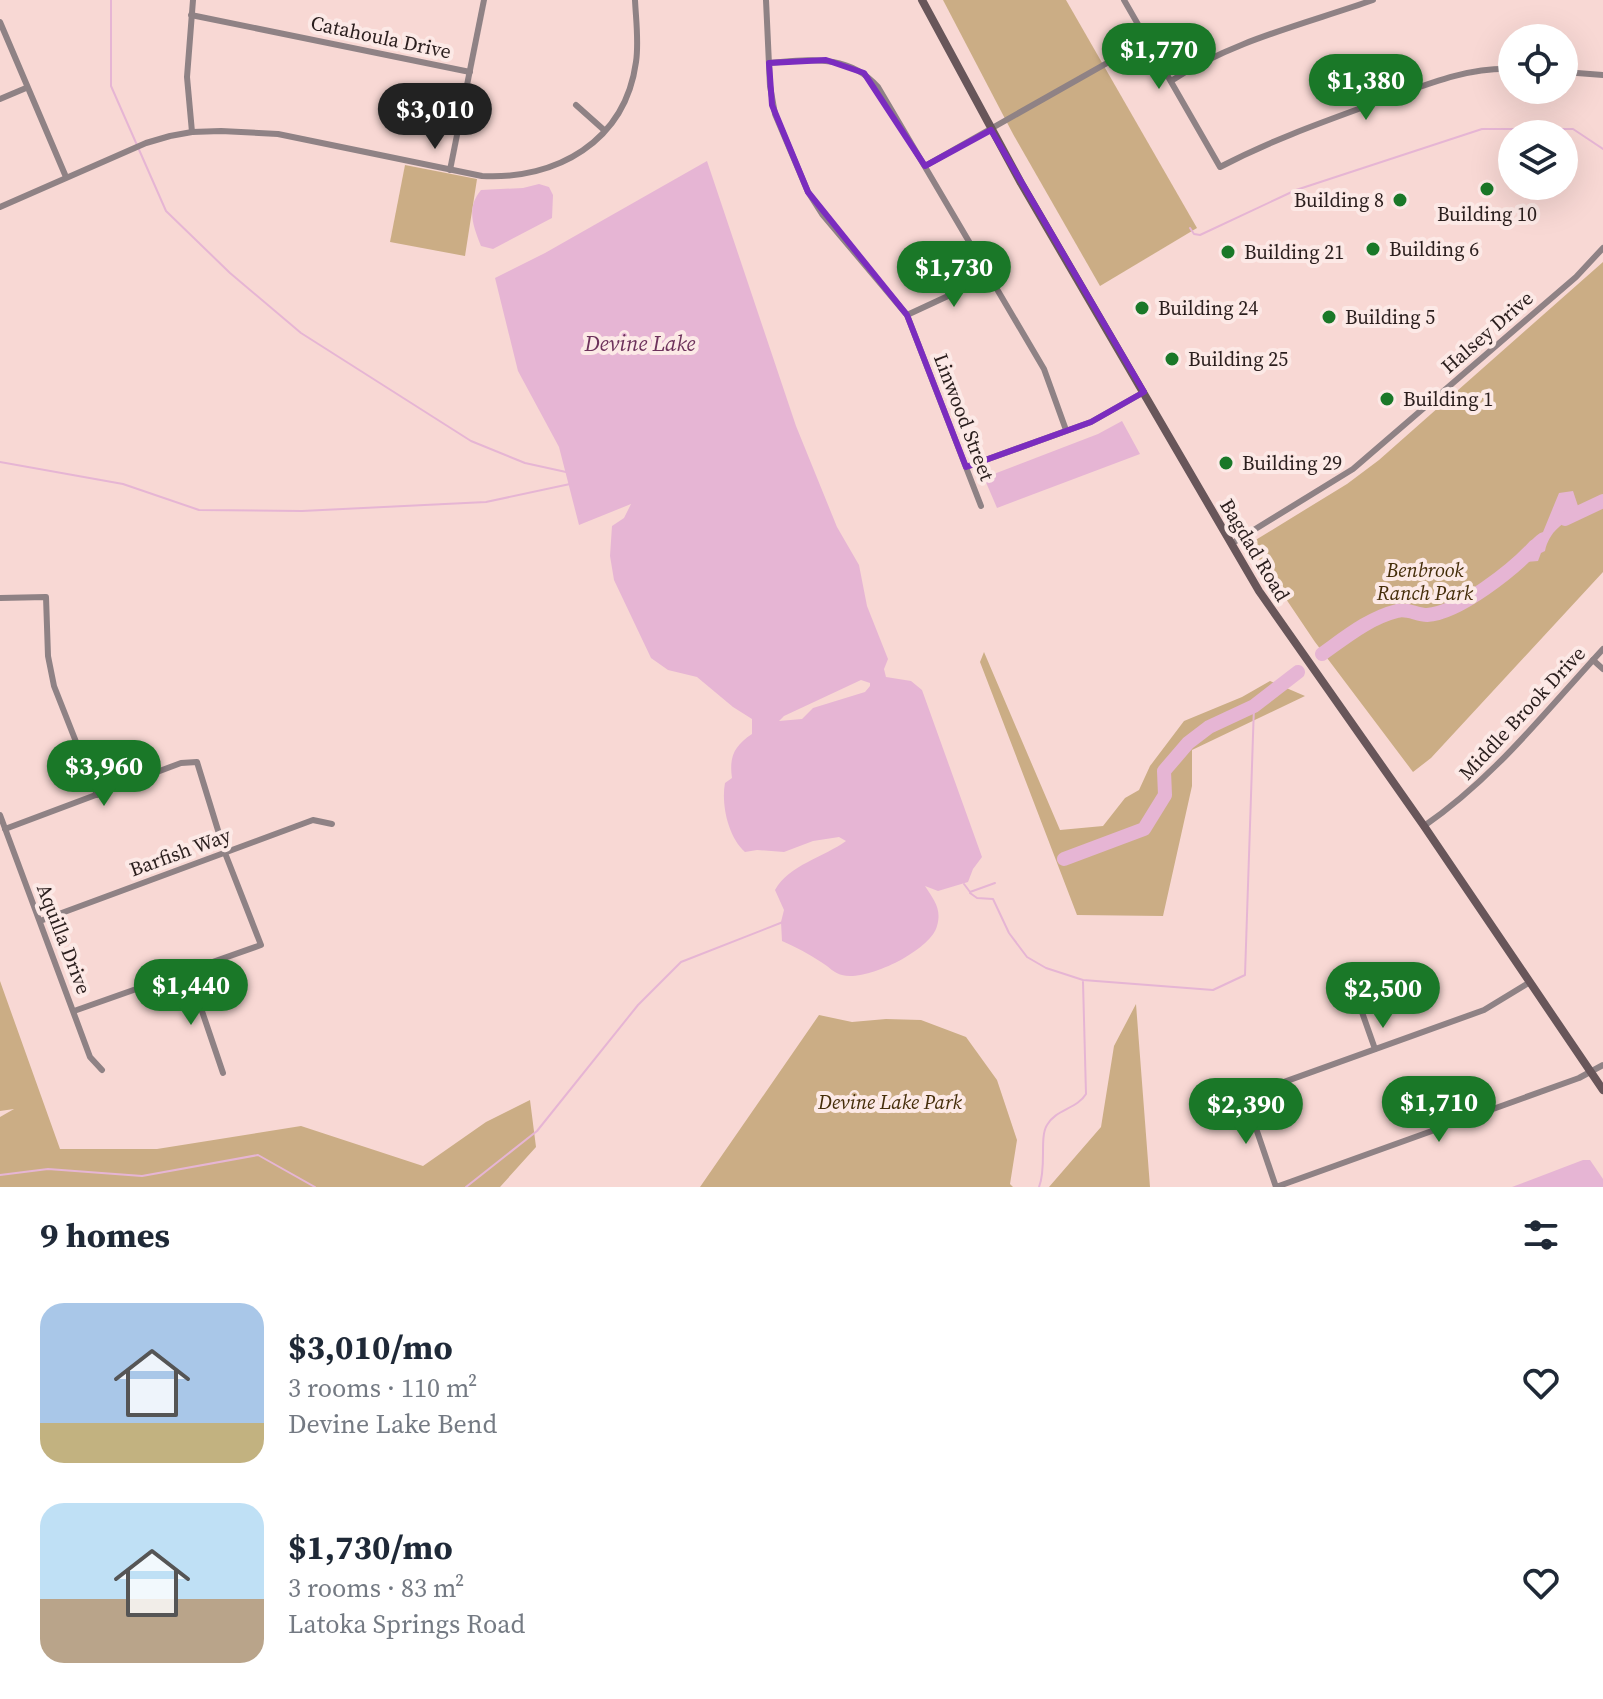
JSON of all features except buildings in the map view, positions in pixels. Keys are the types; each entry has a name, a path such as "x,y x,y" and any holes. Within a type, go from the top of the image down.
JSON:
{"street":[{"path":"192,132 187,77 193,0"},
{"path":"450,170 484,0"},
{"path":"0,207 146,143 192,132 278,134 482,176 507,178 530,175 570,159 588,147 604,130 627,95 636,63 635,0"},
{"name":"Linwood Street","path":"766,0 772,105 808,192 822,214 907,315 981,506"},
{"name":"Bagdad Road","path":"922,0 991,130 1259,591 1424,826 1603,1090"},
{"path":"1124,0 1220,167 1272,140 1418,88 1469,71 1498,70"},
{"path":"1171,81 1187,70 1235,48 1371,0"},
{"name":"Catahoula Drive","path":"191,15 470,72"},
{"path":"0,22 66,177"},
{"path":"925,166 1146,41"},
{"path":"769,63 826,60 846,64 864,73 883,95 1044,369 1066,430"},
{"path":"1578,73 1603,75"},
{"path":"0,99 26,88"},
{"path":"576,105 604,130"},
{"name":"Halsey Drive","path":"1231,544 1360,464 1576,277 1603,248"},
{"path":"907,315 987,273"},
{"path":"966,467 1091,422 1144,392"},
{"path":"0,598 46,597 48,656 54,686 97,795"},
{"name":"Middle Brook Drive","path":"1424,826 1464,798 1489,774 1603,649"},
{"path":"1593,660 1603,669"},
{"path":"5,829 181,763 197,762 225,853 261,945 74,1011"},
{"name":"Aquilla Drive","path":"0,815 90,1057 102,1070"},
{"name":"Barfish Way","path":"40,921 313,820 332,824"},
{"path":"188,970 223,1073"},
{"path":"1530,982 1484,1010 1245,1096 1276,1187 1591,1073 1603,1065"},
{"path":"1352,984 1375,1049"}],"highlighted area":[{"path":"826,60 864,73 925,166 991,130 1144,392 1091,422 966,467 907,315 808,192 772,105 769,63"}],"green space":[{"path":"943,0 1066,0 1197,228 1100,286 1013,134"},
{"path":"405,165 477,179 465,256 390,242"},
{"name":"Benbrook Ranch Park","path":"1603,262 1603,572 1431,758 1413,772 1315,642 1249,544 1347,484 1379,460"},
{"path":"984,652 1060,830 1103,826 1125,798 1139,790 1150,766 1184,721 1242,697 1270,681 1305,696 1192,750 1192,786 1163,916 1077,915 980,662"},
{"path":"0,981 60,1149 157,1149 301,1126 423,1166 486,1122 530,1100 536,1147 500,1187 0,1187 0,1117 14,1109 0,1111"},
{"path":"1136,1004 1150,1187 1049,1187 1101,1127 1114,1046"},
{"name":"Devine Lake Park","path":"819,1015 852,1022 921,1020 966,1037 997,1080 1017,1140 1010,1184 1013,1187 700,1187"}],"water":[{"name":"Devine Lake","path":"707,161 796,426 837,527 859,565 867,606 888,659 884,669 886,677 911,681 922,690 982,857 968,882 938,891 925,886 938,910 937,926 923,945 897,962 867,974 842,975 782,941 784,910 775,890 789,874 846,841 839,837 813,841 784,852 745,852 734,838 725,810 725,783 732,778 734,753 752,734 752,719 697,677 668,670 651,658 614,580 610,556 612,526 624,518 631,504 579,525 559,447 518,371 495,278","holes":["861,680 870,683 865,692 813,708 802,719 779,721"]},
{"path":"539,184 549,187 553,195 552,218 493,249 481,246 472,210 481,190"},
{"path":"1122,421 1140,454 997,508 986,477 1098,434"},
{"path":"1573,491 1581,515 1558,528 1538,561 1526,562 1523,557 1526,550 1533,539 1543,532 1559,493"},
{"path":"1590,1160 1603,1179 1603,1187 1512,1187"}],"waterway":[{"path":"111,0 111,86 166,211 230,273 301,333 471,441 525,463 566,472"},
{"path":"1190,228 1194,234 1200,235 1296,190 1482,129 1573,129 1603,149"},
{"path":"0,462 123,484 199,510 302,511 486,502 570,484"},
{"path":"1565,519 1603,501"},
{"path":"1322,654 1358,629 1387,614 1404,610 1427,615 1454,607 1500,577 1535,546"},
{"path":"1064,859 1144,829 1165,795 1164,771 1188,743 1209,727 1254,706 1298,672"},
{"path":"970,893 977,898 993,899 1009,933 1027,957 1046,968 1083,980 1213,990 1245,975 1254,706"},
{"path":"964,884 970,892 995,883"},
{"path":"466,1187 537,1131 638,1005 681,962 783,922"},
{"path":"1039,1187 1047,1125 1086,1094 1083,982"},
{"path":"0,1175 48,1169 142,1176 258,1155 315,1187"}],"place":[{"name":"Building 10","path":"1487,189"},
{"name":"Building 8","path":"1400,200"},
{"name":"Building 6","path":"1373,249"},
{"name":"Building 21","path":"1228,252"},
{"name":"Building 24","path":"1142,308"},
{"name":"Building 5","path":"1329,317"},
{"name":"Building 25","path":"1172,359"},
{"name":"Building 1","path":"1387,399"},
{"name":"Building 29","path":"1226,463"}]}
